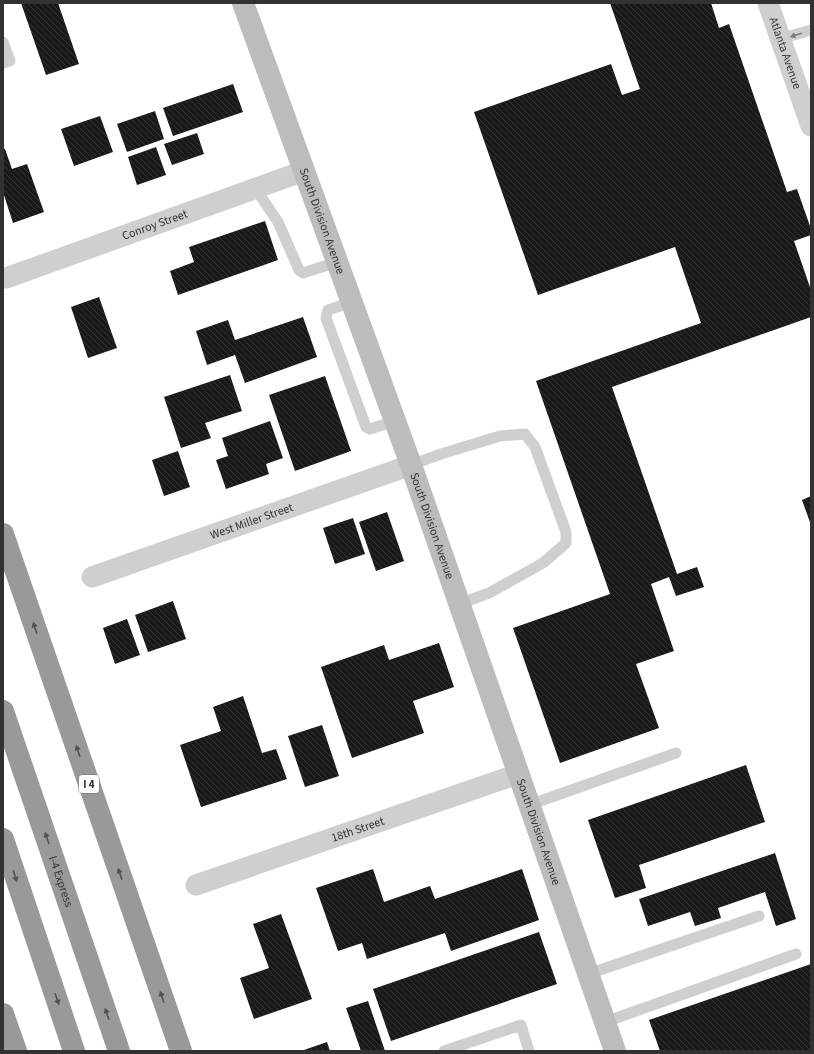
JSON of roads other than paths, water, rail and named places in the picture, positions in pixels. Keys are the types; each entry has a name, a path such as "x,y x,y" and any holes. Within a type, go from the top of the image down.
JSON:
{"highway":[{"name":"I 4","path":"3,534 181,1051"},
{"name":"I-4 Express","path":"3,711 119,1051"},
{"path":"3,839 74,1051"},
{"path":"3,1014 16,1051"}],"street":[{"name":"South Division Avenue","path":"243,3 411,465 615,1051"},
{"name":"Atlanta Avenue","path":"768,3 810,122"},
{"name":"Conroy Street","path":"6,278 304,171"},
{"name":"West Miller Street","path":"92,577 411,465"},
{"name":"18th Street","path":"196,885 518,774"}],"lane":[{"path":"780,39 811,30"},
{"path":"3,42 10,61 3,63"},
{"path":"255,188 278,222 299,270 303,273 338,262"},
{"path":"352,302 328,310 326,318 366,427 370,429 395,421"},
{"path":"411,465 500,436 525,434 535,447 566,532 566,543 543,563 489,593 459,604"},
{"path":"529,805 676,754"},
{"path":"588,974 759,916"},
{"path":"605,1022 796,954"},
{"path":"444,1051 521,1025 529,1051"}]}
